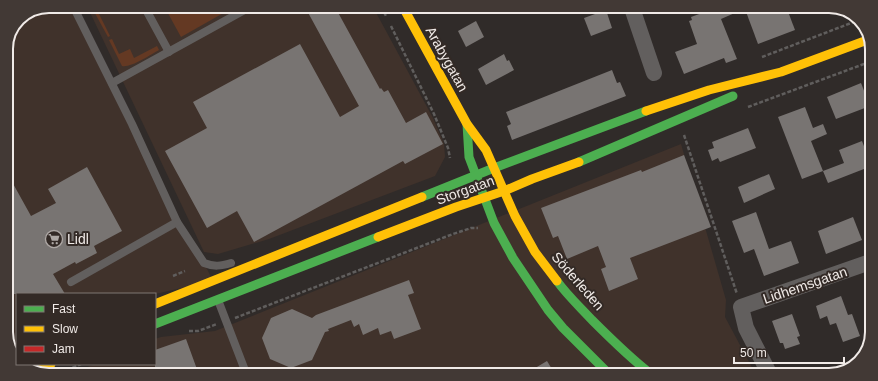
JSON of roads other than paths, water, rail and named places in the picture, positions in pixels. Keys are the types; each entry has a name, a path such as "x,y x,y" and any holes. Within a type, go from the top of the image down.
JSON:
{"main road":[{"name":"Arabygatan","path":"406,13 467,124 486,150 504,191"},
{"name":"Storgatan","path":"156,304 476,175 674,101 709,90 781,72 864,41"},
{"name":"Storgatan","path":"156,324 597,155 750,88 781,72"},
{"name":"Arabygatan","path":"467,124 470,157 485,198"},
{"name":"Söderleden","path":"504,191 515,216 535,252 565,292 599,327 644,368"},
{"path":"485,198 494,223 504,243 534,291 563,328 603,368"}],"street":[{"path":"634,13 654,73"},
{"name":"Lidhemsgatan","path":"766,368 746,328 741,307 865,264"}],"lane":[{"path":"77,13 112,83 177,222 195,251 204,263 212,266 220,266 236,261"},
{"path":"148,13 169,52"},
{"path":"112,83 239,13"},
{"path":"71,282 177,222"},
{"path":"271,248 323,237"},
{"path":"218,299 244,368"}],"place":[{"name":"Lidl","path":"54,239"}]}
